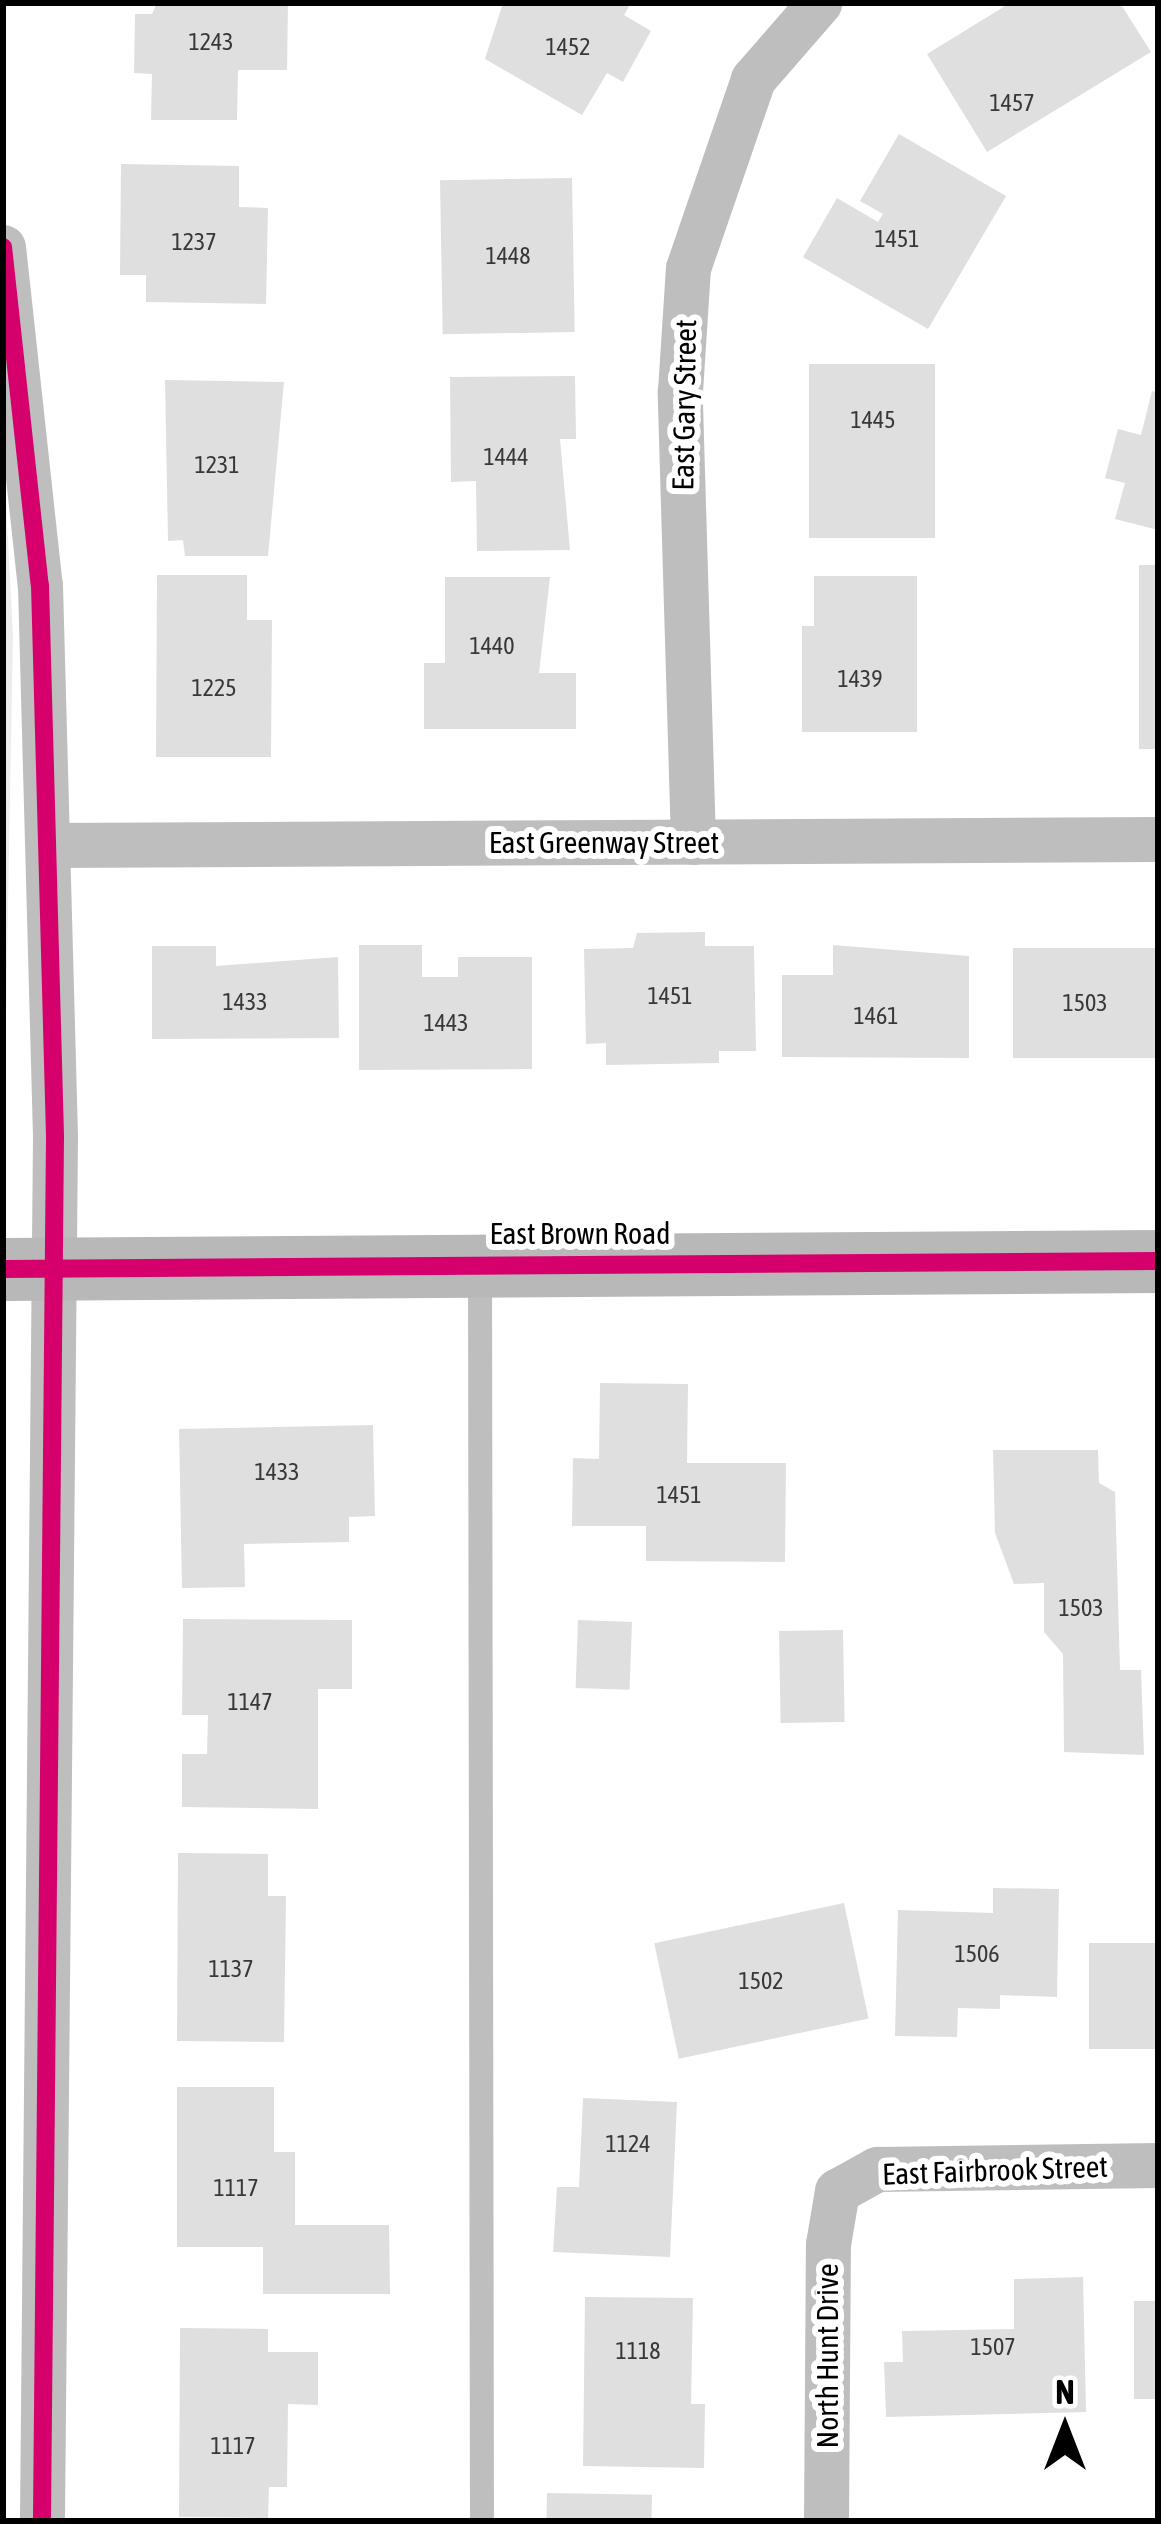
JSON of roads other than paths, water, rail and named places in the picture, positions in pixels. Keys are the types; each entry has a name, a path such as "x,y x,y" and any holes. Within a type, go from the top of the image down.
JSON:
{"main road":[{"name":"East Brown Road","path":"30,1269 1158,1261"}],"street":[{"name":"East Gary Street","path":"693,842 680,391 688,268 753,79 819,3"},
{"path":"3,247 40,585 50,845 30,1269 42,2521"},
{"name":"East Greenway Street","path":"50,845 1158,839"},
{"name":"East Fairbrook Street","path":"837,2191 877,2169 1158,2165"},
{"name":"North Hunt Drive","path":"826,2521 828,2244 837,2191"}],"lane":[{"path":"480,1263 482,2521"}]}
